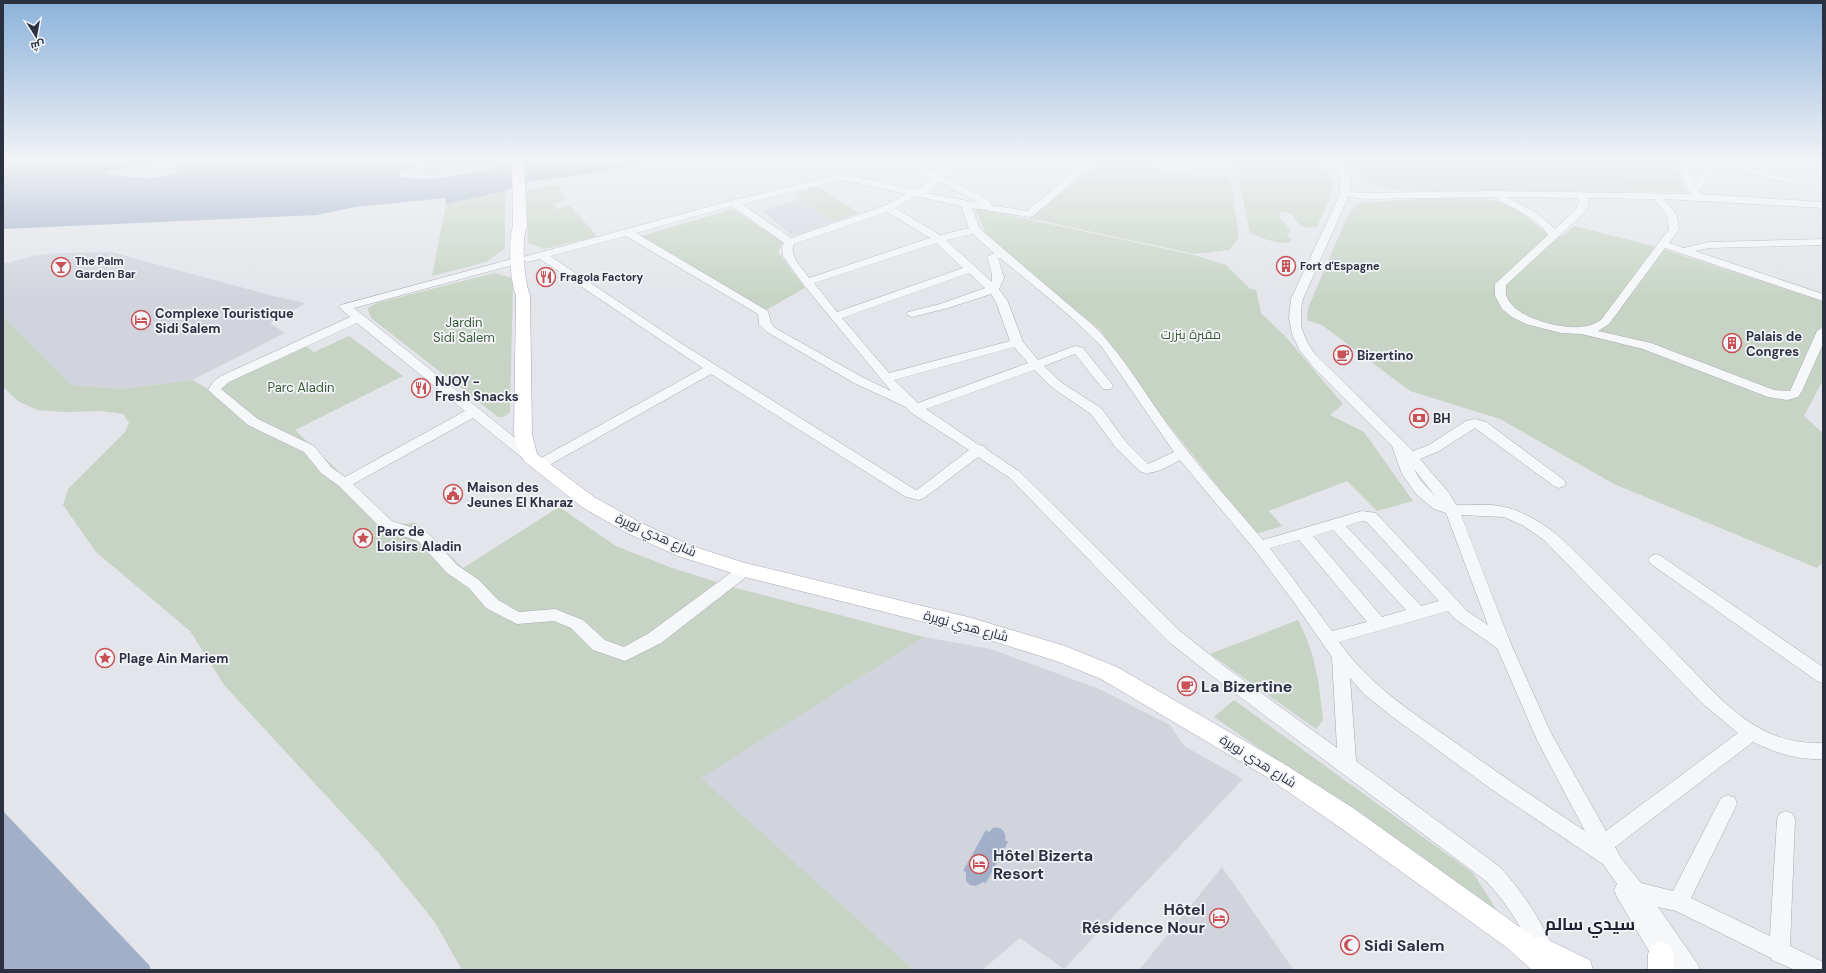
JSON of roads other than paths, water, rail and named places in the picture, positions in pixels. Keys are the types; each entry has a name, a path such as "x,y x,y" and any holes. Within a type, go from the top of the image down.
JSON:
{"main road":[{"path":"519,206 520,226 518,231 518,249 522,261 523,295 522,420 525,445 535,461"},
{"name":"شارع هدي نويرة","path":"535,461 588,502 634,528 685,551 745,570 968,625 1065,655 1109,673 1274,769 1344,816 1549,961 1580,970"}],"street":[{"path":"712,368 535,461 345,307 725,206"},
{"path":"738,206 790,242"},
{"path":"891,206 790,242 787,247 788,256 807,282 886,378 913,407"},
{"path":"966,206 975,230 1000,254 1051,295 1098,336 1182,454 1260,546 1299,596 1340,656 1370,689 1396,710 1497,783 1608,856"},
{"path":"980,206 1024,214 1032,213 1040,206"},
{"path":"991,206 996,209"},
{"path":"1338,206 1298,299 1294,312 1294,324 1299,340 1308,354 1411,457 1444,497 1458,523 1503,644 1544,737 1608,856 1628,889 1664,965"},
{"path":"1519,206 1538,218 1552,232 1553,236"},
{"path":"1582,206 1581,210 1501,284 1498,291 1501,299 1508,308 1519,316 1534,323 1557,329 1585,331 1648,346 1765,392 1788,396 1794,394 1796,391 1823,331"},
{"path":"1585,331 1598,328 1605,322 1674,229 1674,222 1666,206"},
{"path":"888,208 938,239 993,289 1002,302 1017,343 1036,366 1058,386 1096,410 1121,445 1146,468 1152,468 1182,454"},
{"path":"807,282 938,239 975,230"},
{"path":"627,232 764,313 765,324 771,330 858,380 913,407 979,449 1015,475 1175,637 1218,671 1493,874 1516,902 1549,961"},
{"path":"1683,251 1709,245 1823,242"},
{"path":"1663,244 1823,298"},
{"path":"912,314 944,306 993,289 997,286 999,281 992,257 1000,254"},
{"path":"541,255 770,406 915,495 922,493 979,449"},
{"path":"836,316 970,269"},
{"path":"358,318 225,379 218,384 214,390 254,422 308,450 326,470 344,483 387,525 423,537 452,569 474,584 492,604 517,618 555,615 577,624 599,646 625,654 654,638 745,570"},
{"path":"886,378 1017,343"},
{"path":"913,407 1036,366 1078,350 1107,386"},
{"path":"344,483 474,412"},
{"path":"1411,457 1434,448 1471,424 1475,423 1481,425 1559,483"},
{"path":"1398,443 1404,467 1413,480 1431,499 1441,506 1451,509 1500,511 1538,528 1555,541 1703,692 1752,733 1771,742 1788,747 1811,752 1823,751"},
{"path":"1260,546 1335,523 1362,516 1371,516 1461,615 1503,644"},
{"path":"1335,523 1417,612"},
{"path":"1302,533 1378,624"},
{"path":"1656,560 1823,676"},
{"path":"1328,639 1417,612 1450,604"},
{"path":"1340,656 1347,765"},
{"path":"1608,856 1752,733"},
{"path":"1678,902 1728,804"},
{"path":"1779,953 1786,820"},
{"path":"1628,889 1678,902 1721,922 1779,953 1817,970"},
{"path":"1628,889 1690,970"}],"water":[{"path":"3,206 361,206 317,215 3,229"},
{"path":"3,811 149,965 151,970 3,970"},
{"path":"993,828 1003,830 1005,840 1008,842 986,883 983,882 976,886 970,885 966,881 966,872 963,871 986,830 989,832"}],"place":[{"name":"Fort d'Espagne","path":"1286,266"},
{"name":"The Palm Garden Bar","path":"61,267"},
{"name":"Fragola Factory","path":"546,277"},
{"name":"Complexe Touristique Sidi Salem","path":"141,320"},
{"name":"Palais de Congres","path":"1732,343"},
{"name":"Bizertino","path":"1343,355"},
{"name":"NJOY - Fresh Snacks","path":"421,388"},
{"name":"BH","path":"1419,418"},
{"name":"Maison des Jeunes El Kharaz","path":"453,494"},
{"name":"Parc de Loisirs Aladin","path":"363,538"},
{"name":"Plage Ain Mariem","path":"105,658"},
{"name":"La Bizertine","path":"1187,686"},
{"name":"Hôtel Bizerta Resort","path":"979,864"},
{"name":"Hôtel Résidence Nour","path":"1219,918"},
{"name":"Sidi Salem","path":"1350,945"}],"district":[{"name":"سيدي سالم","path":"1590,924"}],"park label":[{"name":"Jardin Sidi Salem","path":"464,330"},
{"name":"مقبرة بنزرت","path":"1191,334"},
{"name":"Parc Aladin","path":"301,387"}]}
